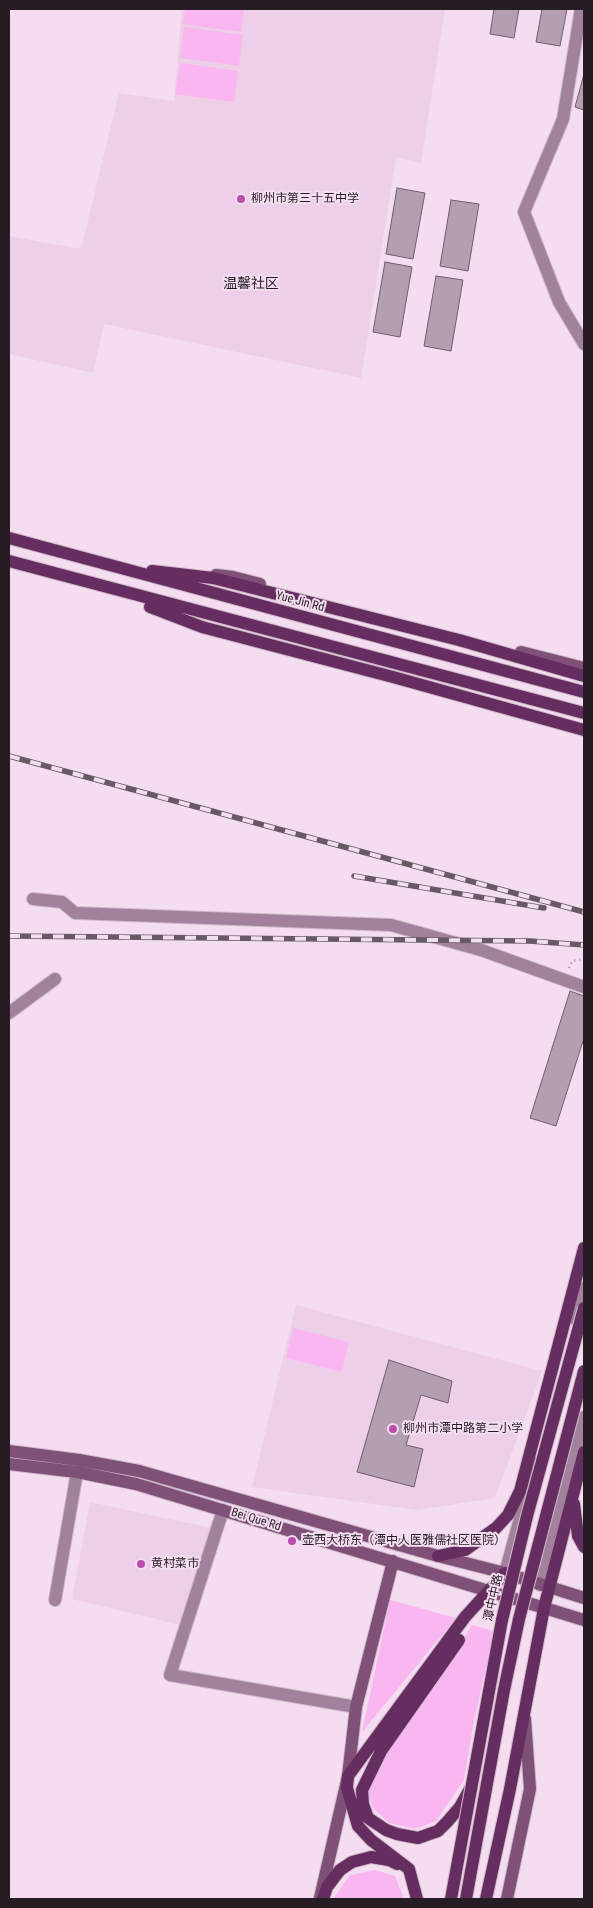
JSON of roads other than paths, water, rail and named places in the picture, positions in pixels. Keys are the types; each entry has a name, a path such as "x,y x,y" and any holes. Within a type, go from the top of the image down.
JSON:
{"main road":[{"name":"Yue Jin Rd","path":"9,538 584,692"},
{"path":"9,561 584,713"},
{"path":"108,566 213,578 449,638 584,676"},
{"path":"102,587 202,627 584,730"},
{"path":"438,1556 465,1550 496,1528 508,1515 520,1491 584,1248"},
{"name":"潭中中路","path":"451,1899 502,1620 527,1516 584,1308"},
{"path":"466,1899 519,1618 584,1371"},
{"path":"486,1899 510,1789 544,1608 544,1586 559,1551 584,1452"},
{"path":"573,1494 578,1536 584,1546"},
{"path":"417,1899 408,1869 371,1840 358,1826 347,1788 348,1776 465,1617 504,1573"},
{"path":"473,1784 460,1807 438,1831 418,1838 386,1830 368,1818 362,1790 381,1751 473,1620 489,1591"},
{"path":"321,1899 327,1887 340,1870 352,1862 371,1857 389,1860 408,1869"}],"street":[{"path":"581,9 563,119 524,212 559,302 584,344"},
{"path":"108,566 233,576 584,668"},
{"path":"33,899 62,902 75,913 391,925 481,950 584,987"},
{"path":"9,1013 55,978"},
{"path":"504,1573 584,1288"},
{"path":"544,1586 584,1417"},
{"name":"Bei Que Rd","path":"9,1451 79,1460 139,1471 504,1573 584,1598"},
{"name":"Bei Que Rd","path":"9,1464 77,1472 136,1484 584,1620"},
{"path":"55,1600 77,1472"},
{"path":"223,1510 170,1675 356,1707"},
{"path":"321,1899 348,1776 356,1707 393,1561"},
{"path":"507,1899 530,1789 524,1712"}],"railway":[{"path":"9,756 584,912"},
{"path":"354,876 544,908"},
{"path":"9,936 530,941 584,945"}],"place":[{"name":"柳州市第三十五中学","path":"241,199"},
{"name":"柳州市潭中路第二小学","path":"393,1429"},
{"name":"壶西大桥东（潭中人医雅儒社区医院）","path":"292,1541"},
{"name":"黄村菜市","path":"141,1564"}],"district":[{"name":"温馨社区","path":"251,284"}]}
